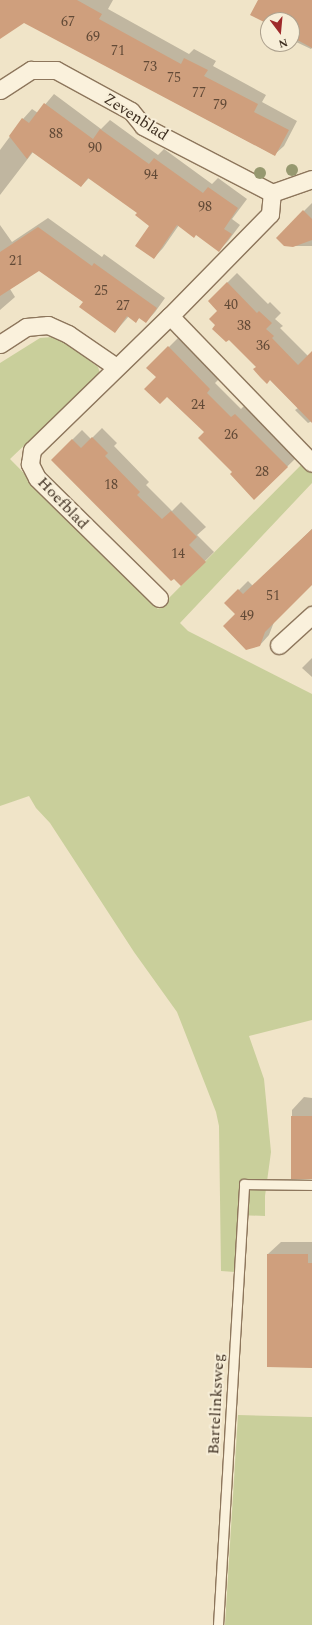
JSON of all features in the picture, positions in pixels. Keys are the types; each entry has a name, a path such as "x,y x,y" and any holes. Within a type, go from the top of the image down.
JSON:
{"street":[{"name":"Zevenblad","path":"0,90 31,70 56,70 132,111 143,126 272,193"},
{"path":"272,193 312,179"},
{"name":"Hoefblad","path":"159,598 37,478 30,464 32,450 170,316 270,214 272,193"},
{"path":"170,316 312,463"},
{"path":"0,344 26,327 48,325 68,334 116,367"},
{"path":"279,645 312,615"}],"lane":[{"name":"Bartelinksweg","path":"218,1625 244,1184 312,1185"}],"green space":[{"path":"52,337 61,339 98,367 100,373 10,459 158,609 312,454 312,483 180,623 188,631 312,694 312,1020 249,1036 264,1079 271,1152 265,1196 265,1216 238,1215 235,1272 221,1271 219,1126 216,1112 177,1012 134,952 50,823 36,808 29,796 0,806 0,363 40,338"},
{"path":"238,1415 312,1417 312,1625 225,1625"}],"building":[{"path":"0,0 77,0 102,14 99,19 181,64 184,58 208,70 204,76 258,104 254,112 289,130 275,156 24,23 0,39"},
{"path":"258,0 312,0 312,48 300,41 300,12 260,12 260,20 250,15"},
{"path":"44,103 93,139 100,129 149,164 154,158 203,193 208,187 238,208 224,229 232,234 219,252 196,235 194,238 177,225 154,259 135,246 149,226 135,215 137,213 88,178 81,187 32,152 27,159 9,136 22,118 29,123"},
{"path":"303,210 312,219 312,240 293,247 284,246 276,238"},
{"path":"38,227 92,266 94,263 157,308 146,323 139,318 136,323 127,316 115,333 79,307 83,302 39,271 0,296 0,252"},
{"path":"227,282 257,313 259,311 272,323 266,329 274,336 272,338 298,365 312,351 312,423 270,380 267,384 260,377 253,369 256,367 229,340 226,342 212,329 215,325 209,319 217,311 208,301"},
{"path":"168,346 210,389 207,393 231,417 235,414 288,467 254,500 230,474 232,472 198,438 204,432 167,397 160,404 144,389 156,377 146,368"},
{"path":"92,437 108,453 105,456 140,492 137,495 162,519 171,511 197,537 189,545 206,562 181,586 174,579 171,581 51,460 72,439 81,448"},
{"path":"312,529 312,585 265,632 260,646 246,650 223,626 235,614 224,603 238,589 243,594"},
{"path":"291,1116 312,1116 312,1179 291,1179"},
{"path":"267,1254 308,1254 308,1263 312,1263 312,1368 267,1367"}]}
